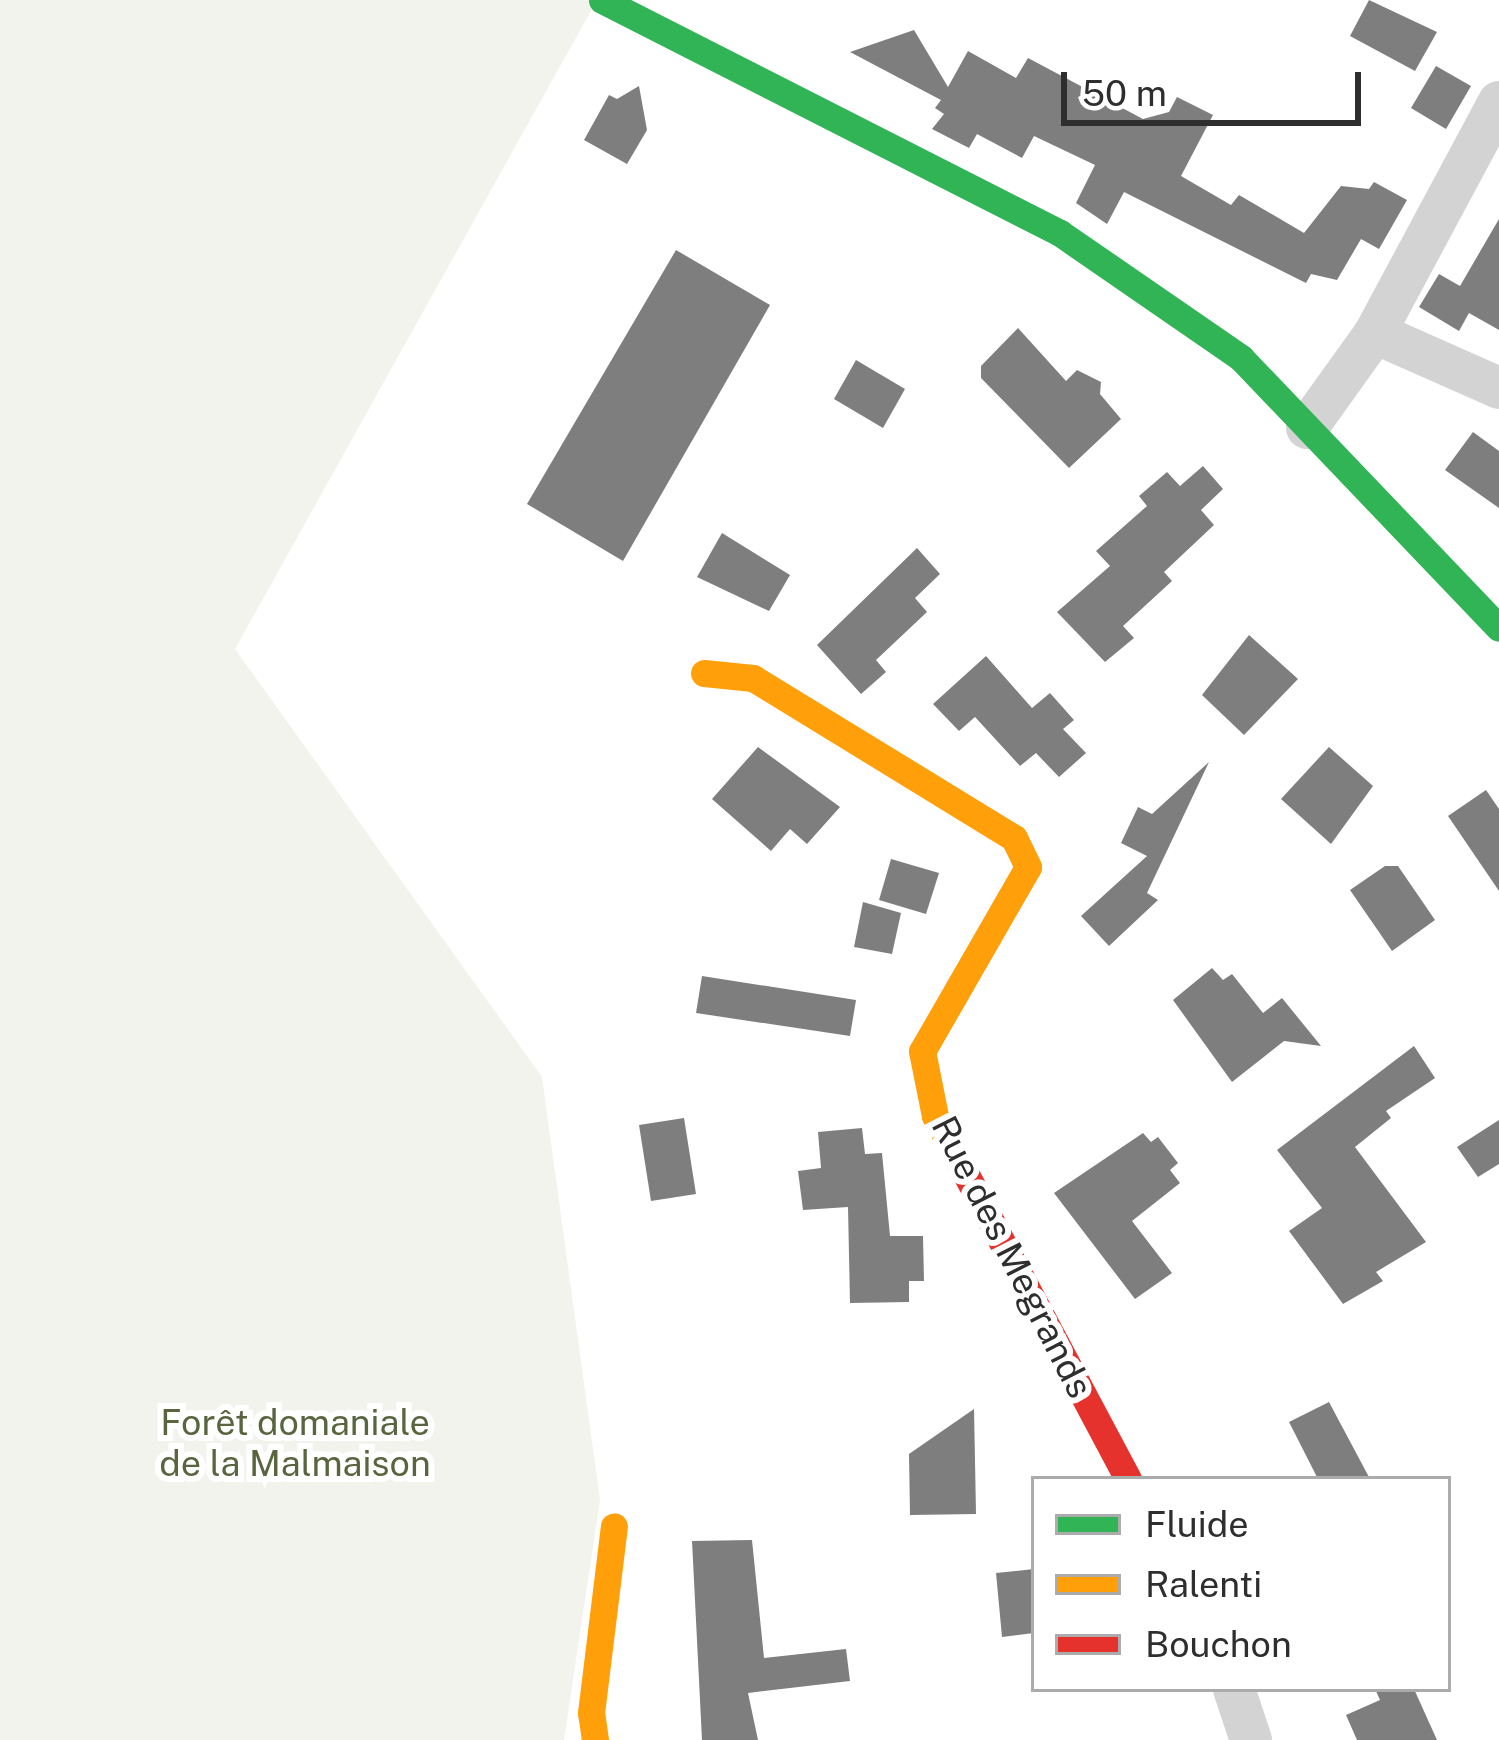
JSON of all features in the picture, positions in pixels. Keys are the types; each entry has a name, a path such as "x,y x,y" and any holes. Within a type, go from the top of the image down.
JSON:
{"street":[{"path":"602,0 1060,233 1241,358 1499,628"},
{"path":"1307,428 1375,333 1499,102"},
{"path":"1375,333 1499,388"},
{"name":"Rue des Megrands","path":"704,673 753,678 1014,838 1028,867 922,1052 935,1116 1126,1476"},
{"path":"595,1740 591,1713 614,1526"},
{"path":"1235,1692 1251,1740"}],"green space":[{"name":"Forêt domaniale de la Malmaison","path":"0,0 597,0 235,649 542,1077 600,1500 564,1740 0,1740"}],"building":[{"path":"1369,0 1437,32 1415,71 1350,36"},
{"path":"914,30 948,87 968,51 1016,78 1028,58 1143,119 1169,112 1177,97 1213,115 1181,176 1231,205 1239,195 1304,233 1341,186 1369,189 1374,182 1407,200 1379,249 1361,239 1337,280 1311,274 1306,283 1124,192 1107,224 1076,203 1095,165 1034,136 1022,158 977,134 969,148 932,129 944,114 935,108 941,100 850,52"},
{"path":"1436,66 1471,86 1446,129 1411,108"},
{"path":"639,86 647,130 627,164 584,140 609,95 617,99"},
{"path":"1499,219 1499,330 1469,313 1459,331 1419,307 1439,274 1460,286"},
{"path":"676,250 770,305 623,561 527,504"},
{"path":"1018,328 1066,381 1077,370 1101,382 1100,394 1121,419 1069,468 981,378 981,366"},
{"path":"856,360 905,389 883,428 834,399"},
{"path":"1473,432 1499,451 1499,508 1445,470"},
{"path":"1203,466 1223,489 1201,510 1214,525 1164,572 1172,581 1123,626 1134,638 1105,662 1057,612 1110,566 1096,551 1147,506 1139,496 1167,472 1180,486"},
{"path":"722,533 790,575 769,611 697,577"},
{"path":"917,548 940,574 915,598 927,612 876,660 886,672 861,694 817,645"},
{"path":"1249,635 1298,679 1244,735 1202,695"},
{"path":"986,656 1032,708 1050,693 1074,720 1063,729 1086,753 1059,777 1036,753 1020,766 975,717 959,731 933,704"},
{"path":"758,747 840,807 807,844 790,829 771,851 712,799"},
{"path":"1329,747 1373,786 1331,844 1281,799"},
{"path":"1209,762 1147,893 1158,900 1109,946 1081,916 1147,856 1121,843 1138,807 1152,814"},
{"path":"1486,790 1499,809 1499,891 1448,816"},
{"path":"891,859 939,873 926,914 879,900"},
{"path":"1385,866 1398,866 1435,920 1392,951 1350,890"},
{"path":"863,902 901,913 892,954 854,947"},
{"path":"1212,968 1223,980 1232,974 1263,1013 1282,998 1321,1046 1284,1041 1232,1082 1173,1000"},
{"path":"702,976 856,1000 850,1036 696,1013"},
{"path":"1414,1046 1435,1078 1386,1111 1391,1118 1355,1147 1426,1242 1376,1272 1383,1281 1343,1304 1289,1231 1322,1208 1277,1150"},
{"path":"684,1118 696,1194 651,1201 639,1125"},
{"path":"1499,1120 1499,1164 1478,1177 1457,1147"},
{"path":"862,1128 865,1154 882,1153 890,1236 923,1236 924,1281 909,1281 909,1302 850,1303 848,1207 803,1210 798,1171 821,1168 818,1132"},
{"path":"1143,1133 1151,1142 1158,1137 1178,1163 1170,1170 1180,1183 1132,1221 1172,1273 1135,1299 1054,1193"},
{"path":"1329,1402 1368,1476 1316,1476 1289,1422"},
{"path":"974,1409 976,1514 910,1515 909,1454"},
{"path":"752,1540 764,1658 846,1649 850,1681 748,1693 758,1740 702,1740 692,1541"},
{"path":"1031,1569 1031,1633 1002,1637 996,1573"},
{"path":"1376,1692 1415,1692 1437,1740 1357,1740 1346,1715 1380,1700"}],"traffic: fast":[{"path":"602,0 1060,233 1241,358 1499,628"}],"traffic: slow":[{"path":"704,673 753,678 1014,838 1028,867 922,1051 935,1116 952,1148"},
{"path":"595,1740 591,1713 614,1526"}],"traffic: jam":[{"path":"952,1148 1126,1476"}]}
